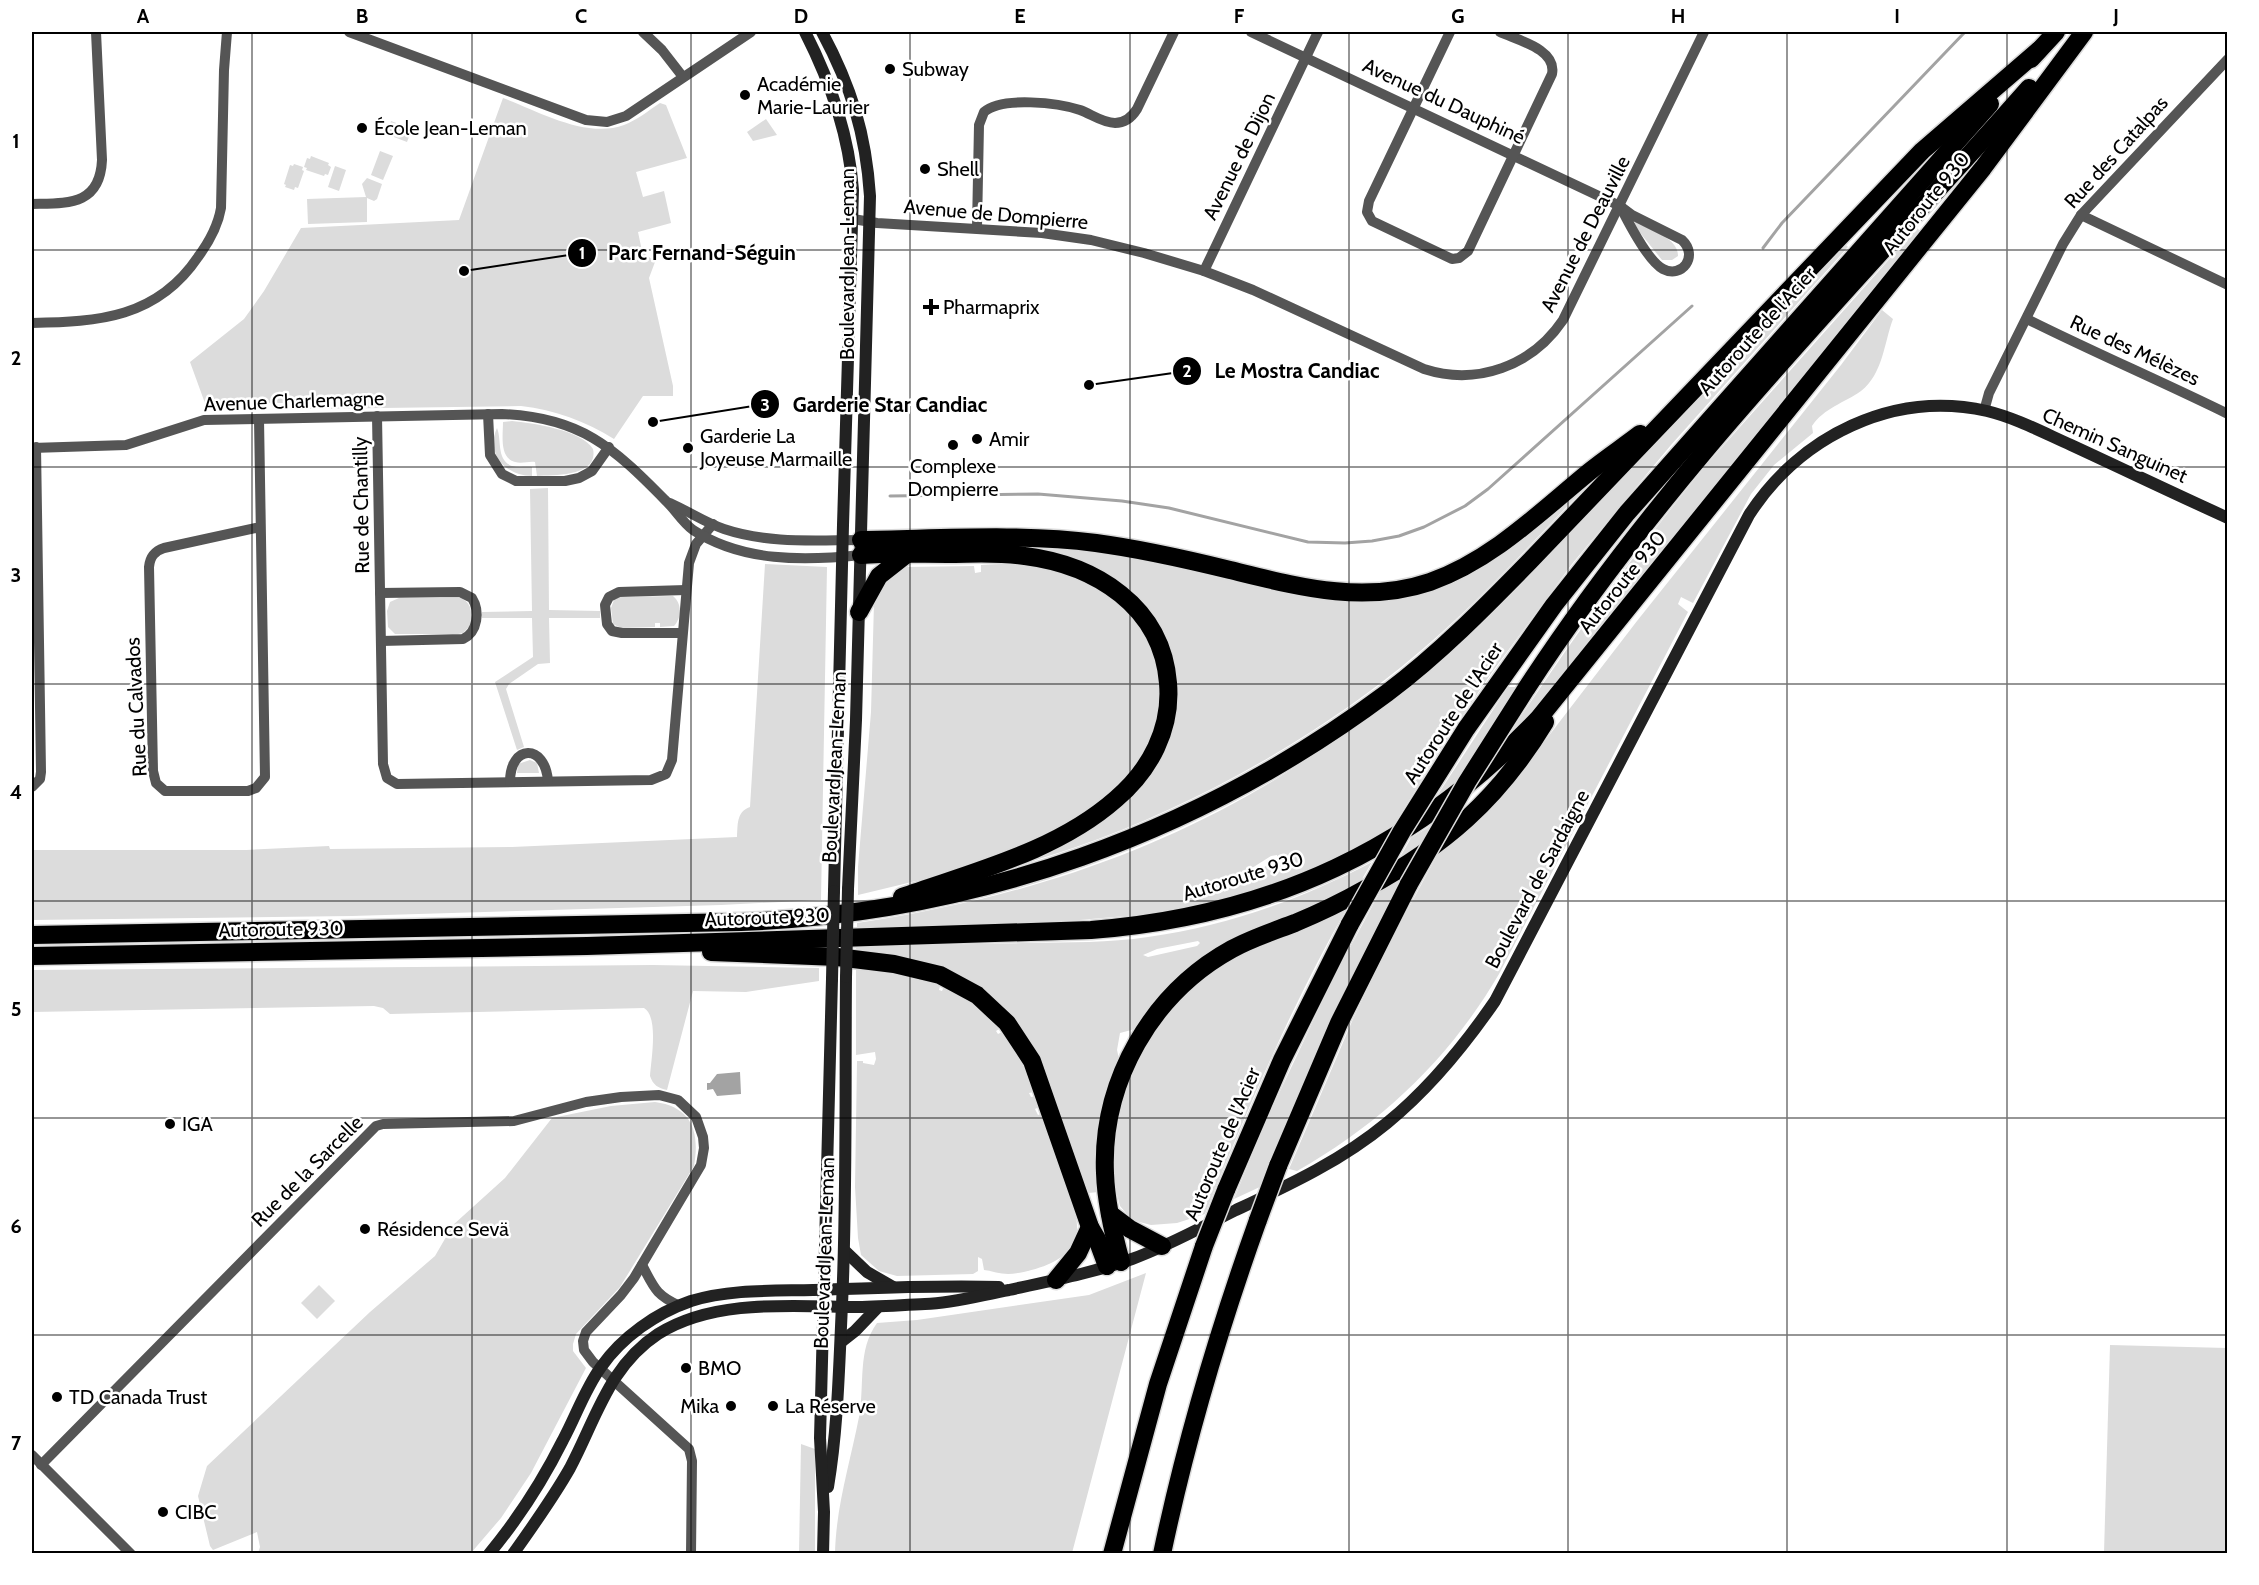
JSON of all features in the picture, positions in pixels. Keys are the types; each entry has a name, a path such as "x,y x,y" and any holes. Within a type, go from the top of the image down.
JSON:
{"highway":[{"name":"Autoroute de l'Acier","path":"1112,1554 1158,1384 1204,1246 1226,1190 1286,1049 1350,924 1402,831 1466,729 1541,622 1627,513 2056,32"},
{"name":"Autoroute de l'Acier","path":"1162,1554 1211,1362 1278,1166 1335,1031 1409,884 1463,788 1526,689 1614,563 1700,456 2082,32"},
{"name":"Autoroute 930","path":"32,956 587,946 1091,930 1163,922 1223,909 1261,898 1320,876 1407,829 1450,800 1482,774 1530,728 1565,688 1983,168 2082,32"},
{"name":"Autoroute 930","path":"37,935 741,922 852,914 979,890 1080,858 1137,836 1193,811 1287,759 1387,693 1448,642 1530,561 1922,151 2039,50"},
{"path":"861,548 1037,538 1078,541 1169,555 1325,592 1364,594 1405,589 1449,574 1489,552 1590,471 1682,402"},
{"path":"852,914 1018,855 1049,842 1087,820 1123,792 1145,767 1160,740 1168,708 1168,681 1158,640 1139,610 1106,582 1070,567 1023,555 907,554 861,548"},
{"path":"859,612 879,576 907,554"},
{"path":"1114,1264 1105,1161 1111,1106 1132,1050 1161,1007 1182,984 1217,958 1251,939 1315,914 1363,891 1445,838 1483,804 1519,764 1565,688"},
{"path":"587,946 858,959 919,969 959,984 977,995 1002,1017 1028,1053 1090,1227 1114,1264"},
{"path":"1110,1214 1130,1229 1162,1246"},
{"path":"1056,1280 1078,1253 1090,1227"}],"street":[{"path":"32,204 78,201 92,190 100,176 102,160 96,32"},
{"path":"32,323 86,321 130,312 168,290 186,273 200,254 216,226 221,208 227,32"},
{"path":"349,32 591,121 607,122 622,118 751,32"},
{"path":"643,32 662,50 683,77"},
{"name":"Boulevard Jean-Leman","path":"805,32 825,76 846,139 852,171 853,219 842,540 820,1438 824,1512 823,1554"},
{"name":"Boulevard Jean-Leman","path":"822,32 849,91 865,144 870,196 855,750 848,889 847,1120 843,1288 836,1440 824,1512"},
{"path":"977,227 979,125 984,112 1002,103 1050,104 1079,110 1109,122 1118,123 1127,120 1137,108 1174,32"},
{"name":"Avenue du Dauphiné","path":"1251,32 1620,206 1682,240 1690,254 1687,263 1681,269 1671,271 1660,267 1636,236 1620,206"},
{"path":"1306,57 1318,32"},
{"path":"1450,32 1369,201 1367,212 1372,221 1452,259 1466,254 1553,69 1552,62 1545,53 1500,32"},
{"name":"Avenue de Deauville","path":"1204,271 1280,302 1415,366 1446,374 1479,374 1502,369 1519,362 1539,348 1555,332 1573,303 1704,32"},
{"name":"Avenue de Dijon","path":"1204,271 1306,57"},
{"name":"Rue des Catalpas","path":"1984,411 1989,393 2080,214 2228,59"},
{"path":"2080,214 2228,285"},
{"name":"Avenue de Dompierre","path":"853,219 977,227 1091,240 1158,256 1204,271"},
{"name":"Rue des Mélèzes","path":"2027,319 2228,414"},
{"name":"Boulevard de Sardaigne","path":"513,1554 565,1476 613,1380 623,1365 642,1346 666,1329 712,1312 738,1309 878,1307 946,1303 1056,1280 1114,1264 1162,1246 1293,1184 1344,1154 1389,1122 1414,1099 1466,1041 1495,1001 1749,515 1767,490 1786,468 1824,439 1850,426 1883,414 1932,407 1984,411"},
{"name":"Chemin Sanguinet","path":"1984,411 2003,416 2058,440 2228,518"},
{"path":"488,414 489,448 493,462 502,474 516,481 565,481 579,478 592,471 609,447"},
{"name":"Avenue Charlemagne","path":"34,447 126,445 198,421 488,414 528,416 554,421 579,430 609,447 667,501 689,527 720,544 760,555 794,558 842,557 861,548"},
{"name":"Rue de Chantilly","path":"377,416 383,764 387,778 393,782 401,784 651,780 666,774 671,766 686,591 692,554 713,524"},
{"name":"Rue du Calvados","path":"259,419 265,777 256,788 248,791 165,791 156,783 153,771 149,567 151,558 164,548 260,527"},
{"path":"32,787 39,779 41,771 34,447"},
{"name":"Avenue Charlemagne","path":"667,501 713,524 735,532 776,540 842,540 861,548"},
{"path":"682,633 616,632 607,624 605,605 609,597 619,592 686,591"},
{"name":"Rue de Chantilly","path":"380,593 464,593 475,601 476,615 476,624 472,633 463,639 381,641"},
{"path":"510,782 513,762 528,754 534,754 541,759 546,768 548,781"},
{"name":"Rue de la Sarcelle","path":"42,1465 336,1166 380,1125 514,1121 585,1102 628,1096 659,1095 678,1100 690,1110 700,1127 704,1148 702,1165 642,1265 621,1295 593,1323 585,1335 583,1344 585,1353 600,1368 689,1449 692,1461 691,1554"},
{"path":"844,1250 867,1272 894,1287"},
{"path":"642,1265 657,1293 680,1306"},
{"name":"Boulevard de Sardaigne","path":"489,1554 541,1481 591,1381 600,1368 636,1331 680,1306 724,1294 843,1288 1021,1287"},
{"path":"841,1342 878,1307"},
{"path":"32,1455 131,1554"}],"shaded area":[{"path":"503,98 562,122 594,129 624,125 660,103 666,105 687,158 636,172 643,197 664,191 671,223 638,232 642,251 655,262 649,278 673,386 673,396 643,396 614,439 569,417 521,406 310,409 308,403 221,403 206,406 190,362 244,319 264,291 301,228 459,220"},
{"path":"766,119 777,135 753,141 747,132"},
{"path":"391,121 412,129 407,142 386,134"},
{"path":"380,151 393,156 383,180 371,175"},
{"path":"311,156 329,163 331,167 328,175 324,176 306,170 307,168 304,167 307,158 310,159"},
{"path":"290,165 303,167 304,171 298,188 295,187 294,190 285,187 284,184"},
{"path":"335,166 346,170 339,191 328,187"},
{"path":"367,178 382,184 377,199 374,201 367,198 367,222 308,224 307,199 366,197 362,184"},
{"path":"1635,222 1668,239 1674,244 1678,256 1672,260 1662,260 1633,224"},
{"path":"1917,228 1921,232 1550,693 1504,742 1602,600 1653,531 1707,464"},
{"path":"1844,243 1848,247 1671,445 1572,564 1490,675 1443,745 1392,828 1355,849 1279,883 1221,901 1161,913 1056,922 857,929 857,923 959,904 1058,878 1154,842 1264,786 1380,709","holes":["1277,855 1277,859 1220,893 1214,892 1271,856"]},
{"path":"1882,310 1893,319 1882,358 1874,376 1861,391 1822,415 1812,426 1813,433 1774,465 1751,494 1693,603 1681,597 1678,604 1688,612 1499,974 1480,1005 1436,1061 1385,1110 1328,1152 1297,1171 1289,1169 1353,1019 1389,944 1440,850 1472,827 1508,789"},
{"path":"512,421 556,429 579,437 593,449 593,458 589,465 574,473 537,476 535,462 515,462 506,456 503,445 503,422"},
{"path":"497,428 504,459 512,466 532,467 532,476 514,472 500,462 494,446"},
{"path":"1582,484 1586,487 1440,634 1381,683 1341,712 1256,765 1166,811 1076,847 994,873 1078,832 1172,724 1146,609 1013,549 1036,543 1062,544 1203,569 1419,591"},
{"path":"548,488 549,610 600,611 600,618 549,618 550,663 538,664 509,684 506,689 524,747 517,750 495,682 533,657 532,618 482,618 482,612 532,611 530,489"},
{"path":"1022,563 1091,582 1132,612 1155,649 1162,702 1153,740 1131,774 1102,802 1058,829 998,856 941,875 858,895 858,867 871,712 874,603 882,583 898,570 906,567 974,566 975,573 981,572 981,565"},
{"path":"765,564 827,567 821,900 352,916 32,920 32,850 246,850 329,846 330,849 512,847 737,837 740,816 745,809 750,807"},
{"path":"673,596 680,611 674,626 660,627 660,623 655,623 655,627 621,628 613,624 611,608 614,600 619,597"},
{"path":"399,598 461,598 470,607 470,626 463,633 458,634 395,634 388,627 387,611 390,602"},
{"path":"1508,687 1517,687 1456,785 1435,799"},
{"path":"530,760 537,763 539,773 517,773 518,764"},
{"path":"1432,825 1419,848 1396,864 1411,838"},
{"path":"1372,862 1358,886 1170,986 1135,1029 1120,1033 1117,1050 1119,1059 1103,1110 1099,1192 1088,1193 1037,1052 1019,1025 992,997 856,954 856,947 1089,942 1148,937 1235,918 1291,899","holes":["1198,941 1200,943 1197,946 1148,957 1143,955 1157,949"]},
{"path":"1404,875 1328,1028 1262,1186 1234,1199 1266,1121 1333,979 1382,888"},
{"path":"1347,908 1307,983 1271,1059 1205,1214 1177,1223 1151,1225 1132,1220 1120,1206 1113,1179 1113,1148 1121,1095 1158,1020 1206,974 1253,947"},
{"path":"653,965 819,968 819,981 746,992 693,991 667,1090 656,1086 650,1076 653,1029 649,1013 644,1008 390,1014 383,1008 374,1006 32,1012 32,970"},
{"path":"856,968 909,976 940,986 939,990 942,991 944,987 971,1003 999,1029 996,1031 998,1034 1002,1032 1007,1039 1031,1084 1034,1092 1029,1093 1031,1097 1036,1096 1039,1107 1035,1109 1038,1115 1041,1114 1076,1216 1076,1239 1072,1247 1057,1260 1037,1269 1005,1274 984,1270 982,1259 978,1257 978,1271 973,1274 897,1276 879,1271 861,1255 855,1187 857,1061 874,1065 876,1059 875,1052 856,1055"},
{"path":"740,1072 741,1094 717,1096 713,1089 707,1090 707,1083 710,1083 717,1074"},
{"path":"655,1102 678,1109 691,1123 696,1142 694,1166 620,1287 576,1334 573,1351 586,1368 531,1473 501,1518 471,1553 258,1553 260,1547 257,1532 213,1550 210,1546 198,1496 207,1466 370,1312 435,1256 453,1225 505,1178 552,1118 611,1106"},
{"path":"1146,1273 1072,1553 835,1553 841,1502 861,1405 864,1356 871,1333 877,1323 917,1320 1089,1295"},
{"path":"319,1285 335,1301 317,1319 301,1303"},
{"path":"2110,1345 2227,1348 2227,1553 2104,1553"},
{"path":"801,1444 815,1449 815,1553 799,1553"}],"waterway":[{"path":"1763,248 1782,223 1965,32"},
{"path":"890,496 1038,494 1122,501 1169,508 1308,542 1345,543 1399,536 1424,527 1465,506 1488,489 1692,306"}],"place":[{"name":"Subway","path":"890,69"},
{"name":"Académie Marie-Laurier","path":"745,95"},
{"name":"École Jean-Leman","path":"362,128"},
{"name":"Shell","path":"925,169"},
{"name":"Parc Fernand-Séguin","path":"464,271"},
{"name":"Pharmaprix","path":"931,307"},
{"name":"Le Mostra Candiac","path":"1089,385"},
{"name":"Garderie Star Candiac","path":"653,422"},
{"name":"Amir","path":"977,439"},
{"name":"Complexe Dompierre","path":"953,445"},
{"name":"Garderie La Joyeuse Marmaille","path":"688,448"},
{"name":"IGA","path":"170,1124"},
{"name":"Résidence Sevä","path":"365,1229"},
{"name":"BMO","path":"686,1368"},
{"name":"TD Canada Trust","path":"57,1397"},
{"name":"Mika","path":"731,1406"},
{"name":"La Réserve","path":"773,1406"},
{"name":"CIBC","path":"163,1512"}]}
